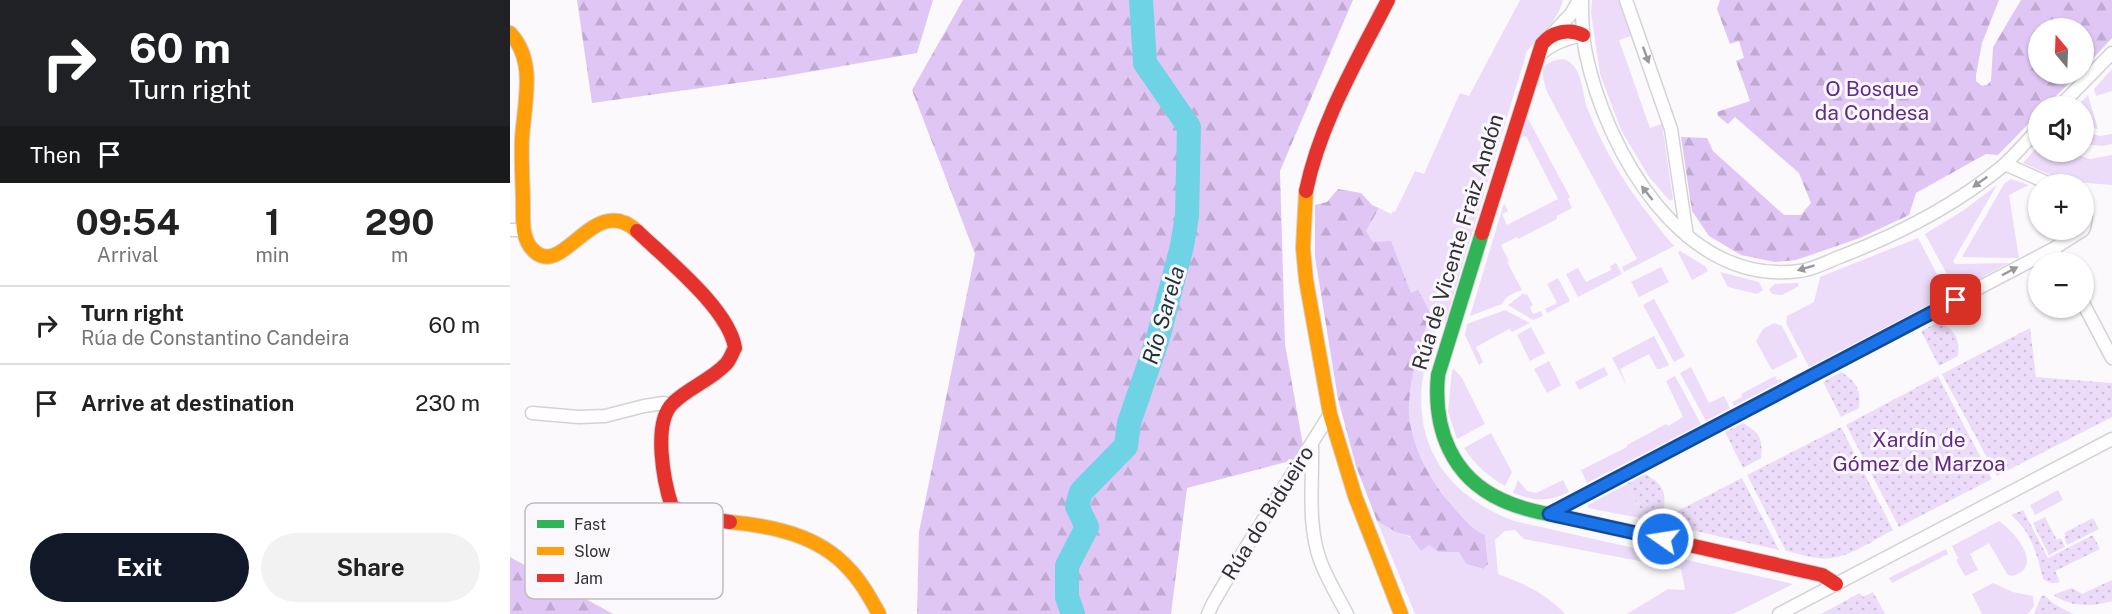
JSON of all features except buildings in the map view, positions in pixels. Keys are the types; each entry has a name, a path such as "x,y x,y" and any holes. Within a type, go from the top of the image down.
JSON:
{"street":[{"path":"1388,0 1339,98 1314,155 1306,190 1303,248 1306,280 1330,414 1355,496 1401,614"},
{"path":"1580,0 1583,35 1596,92 1614,138 1640,183 1666,216 1687,236 1718,256 1737,264 1761,271 1800,272 1874,243 1914,224 1957,198 2005,164 2028,140"},
{"name":"Rúa de Vicente Fraiz Andón","path":"1580,0 1571,14 1543,42 1536,58 1440,364 1435,402 1443,438 1454,458 1472,481 1489,494 1506,502 1549,514 1822,575 1836,584"},
{"path":"1626,0 1671,129 1687,236"},
{"path":"1543,42 1561,32 1577,31 1583,35"},
{"path":"510,33 520,44 525,57 526,72 517,230 543,258 550,259 558,255 588,228 600,222 617,220 627,224 702,296 727,326 735,348 726,364 670,406 664,422 662,451 663,478 670,503"},
{"path":"1536,58 1547,48 1566,39 1583,35"},
{"path":"2070,96 2112,52"},
{"path":"510,136 523,128"},
{"path":"2005,164 2028,174"},
{"path":"1549,514 2066,240"},
{"path":"2091,318 2112,358"},
{"path":"532,413 579,417 605,416 644,406 664,403 670,406"},
{"name":"Rúa do Bidueiro","path":"1209,614 1218,594 1283,486 1330,414"},
{"path":"1779,614 2112,439"},
{"path":"1312,444 1312,505 1316,545 1320,561 1347,614"},
{"path":"723,521 764,526 798,534 841,560 861,583 879,614"}],"green space":[{"path":"577,0 933,0 917,53 780,77 592,103"},
{"path":"963,0 1353,0 1280,171 1285,344 1305,457 1187,488 1171,614 917,614 919,532 975,254 912,90"},
{"path":"1520,0 1563,0 1553,21 1527,51 1445,323 1437,326 1432,340 1422,384 1421,408 1425,431 1442,469 1456,485 1492,511 1514,521 1793,584 1733,614 1627,614 1668,589 1685,590 1681,569 1524,539 1515,530 1505,531 1495,540 1498,574 1534,590 1565,614 1415,614 1377,521 1398,533 1429,544 1439,552 1459,552 1466,564 1482,569 1488,563 1485,535 1466,522 1435,483 1421,458 1409,417 1414,370 1431,314 1411,293 1391,242 1373,242 1366,231 1379,208 1391,214 1395,212 1415,171 1424,174 1460,93 1469,96"},
{"path":"1592,0 1619,0 1631,36 1619,40 1650,128 1662,124 1673,199 1670,201 1649,177 1621,130 1600,74 1591,13"},
{"name":"O Bosque da Condesa","path":"1720,0 1999,0 1982,43 1976,81 1982,86 1991,81 1993,47 2021,0 2112,0 2112,38 2094,57 2094,18 2028,18 2028,84 2068,84 2056,96 2028,96 2028,124 1998,155 1986,154 1916,193 1909,215 1860,238 1796,260 1775,262 1741,255 1709,236 1692,211 1681,137 1707,138 1713,151 1784,215 1801,215 1811,203 1799,173 1735,117 1728,124 1718,116 1717,112 1750,101 1736,61 1744,58 1739,41 1730,44 1717,9"},
{"path":"1563,59 1570,62 1578,73 1596,130 1615,165 1636,197 1674,246 1624,272 1622,267 1637,259 1548,94 1544,81 1545,66"},
{"path":"2112,69 2112,91 2096,96 2094,89"},
{"path":"2094,115 2098,129 2094,128"},
{"path":"1527,117 1570,197 1568,199 1572,208 1557,216 1557,219 1501,245 1522,290 1510,295 1502,304 1470,316 1504,203 1508,211 1502,214 1507,225 1558,199 1526,136 1521,138"},
{"path":"2094,134 2112,134 2112,144 2094,145"},
{"path":"2112,155 2112,185 2094,184 2094,174 2048,174 2023,163 2028,157 2028,162 2094,162 2094,158"},
{"path":"2011,179 2028,185 2009,195 2019,258 1962,257 2004,184"},
{"path":"1997,185 1953,261 1955,264 2009,263 1956,291 1925,234 1964,210"},
{"path":"1338,189 1361,193 1372,205 1379,208 1366,231 1373,242 1391,241 1411,293 1418,290 1431,314 1414,370 1409,417 1421,458 1435,483 1467,522 1485,535 1488,564 1483,569 1466,564 1459,552 1439,552 1429,545 1421,551 1410,536 1398,533 1377,521 1356,466 1338,399 1315,257 1315,205 1327,202"},
{"path":"1918,238 1948,295 1809,367 1786,323 1787,316 1814,302 1820,277"},
{"path":"1680,251 1705,266 1708,271 1692,280 1678,252"},
{"path":"1616,263 1622,274 1578,297 1566,274 1578,268 1586,282 1611,270 1610,266"},
{"path":"1661,267 1669,282 1639,297 1631,282"},
{"path":"1720,272 1759,282 1763,290 1757,294 1728,287"},
{"path":"1558,278 1570,301 1547,313 1545,309 1557,303 1547,284"},
{"path":"1798,283 1799,286 1782,295 1772,294 1769,289 1775,284"},
{"path":"1524,293 1533,305 1530,307 1533,314 1541,311 1543,316 1533,320 1508,305"},
{"path":"1654,299 1685,356 1674,362 1643,305"},
{"path":"1505,310 1530,323 1512,332 1509,329 1476,347 1483,362 1479,365 1465,335 1467,324"},
{"path":"1939,322 1955,335 1958,356 1939,366 1921,331"},
{"path":"1774,323 1782,326 1798,357 1772,370 1756,341 1763,329"},
{"path":"1531,327 1545,353 1530,361 1517,335"},
{"name":"Xardín de Gómez de Marzoa","path":"2030,328 2036,377 2112,383 2112,417 1997,476 1942,374"},
{"path":"1654,336 1669,365 1657,369 1649,354 1620,369 1627,386 1612,358"},
{"path":"1549,361 1561,385 1547,393 1534,369"},
{"path":"1604,367 1608,375 1579,390 1575,382"},
{"path":"1691,367 1709,403 1724,396 1730,408 1706,421 1680,373"},
{"path":"1454,369 1462,378 1485,424 1457,439 1448,412 1452,370"},
{"path":"1841,372 1857,387 1859,408 1841,417 1823,382"},
{"path":"1675,376 1701,424 1587,483 1581,470 1683,417 1666,381"},
{"path":"1775,376 1777,380 1782,381 1734,406 1732,402 1742,397 1741,394"},
{"name":"Xardín de Gómez de Marzoa","path":"1938,376 1992,479 1899,527 1846,425"},
{"path":"1743,423 1757,433 1761,441 1761,458 1743,468 1725,432"},
{"name":"Xardín de Gómez de Marzoa","path":"1841,427 1893,530 1857,550 1838,557 1818,558 1786,551 1747,475"},
{"path":"1491,433 1512,472 1505,486 1482,470 1464,448"},
{"path":"1645,474 1662,488 1664,509 1645,519 1627,484"},
{"path":"1742,478 1779,550 1656,522"},
{"path":"1518,480 1527,491 1536,493 1563,480 1569,492 1548,499 1528,498 1513,493"},
{"path":"1627,484 1645,519 1588,508 1588,505"},
{"path":"2058,490 2063,500 2035,515 2030,505"},
{"path":"2023,510 2048,558 2093,535 2100,549 2055,571 2060,582 2053,583 2043,579 2029,537 2011,515"},
{"path":"2045,517 2057,540 2061,538 2065,547 2049,555 2033,523"},
{"path":"2093,518 2099,529 2067,545 2064,533"},
{"path":"1999,521 2019,541 2027,558 2026,566 2021,572 2011,576 2007,574 1989,543 1970,554 1978,570 1965,576 1956,560 1958,558 1952,546"},
{"path":"1946,549 1948,554 1892,583 1889,578"},
{"path":"510,557 525,565 525,599 586,599 613,614 510,614"},
{"path":"2112,580 2112,601 2081,605 2067,602 2053,595 2072,588 2082,594"},
{"path":"1993,583 2013,592 2033,596 2034,606 2028,614 1982,614 1972,594"},
{"path":"1873,592 1885,614 1821,614 1860,593 1863,597"},
{"path":"2044,595 2054,604 2073,614 2034,614"}],"waterway":[{"name":"Río Sarela","path":"1073,614 1067,597 1067,566 1087,527 1077,506 1081,492 1126,446 1129,423 1158,338 1182,246 1187,216 1189,127 1145,63 1141,0"}],"traffic: fast":[{"path":"1482,233 1438,375 1439,414 1449,449 1470,478 1484,490 1502,500 1535,511 1649,536"}],"traffic: slow":[{"path":"510,33 524,57 526,70 522,148 523,219 525,236 530,247 545,257 557,254 593,227 607,221 621,222 637,231"},
{"path":"1306,191 1303,248 1306,280 1330,414 1355,496 1401,614"},
{"path":"730,522 762,526 793,534 823,547 853,573 879,614"}],"traffic: jam":[{"path":"1306,191 1320,141 1330,117 1388,0"},
{"path":"1482,233 1542,44 1561,32 1583,35"},
{"path":"637,231 709,301 730,333 735,348 729,361 720,370 673,403 667,412 661,438 663,469 671,503"},
{"path":"723,521 730,522"},
{"path":"1649,536 1822,575 1836,584"}],"route":[{"path":"1663,539 1549,514 1956,300"}]}
